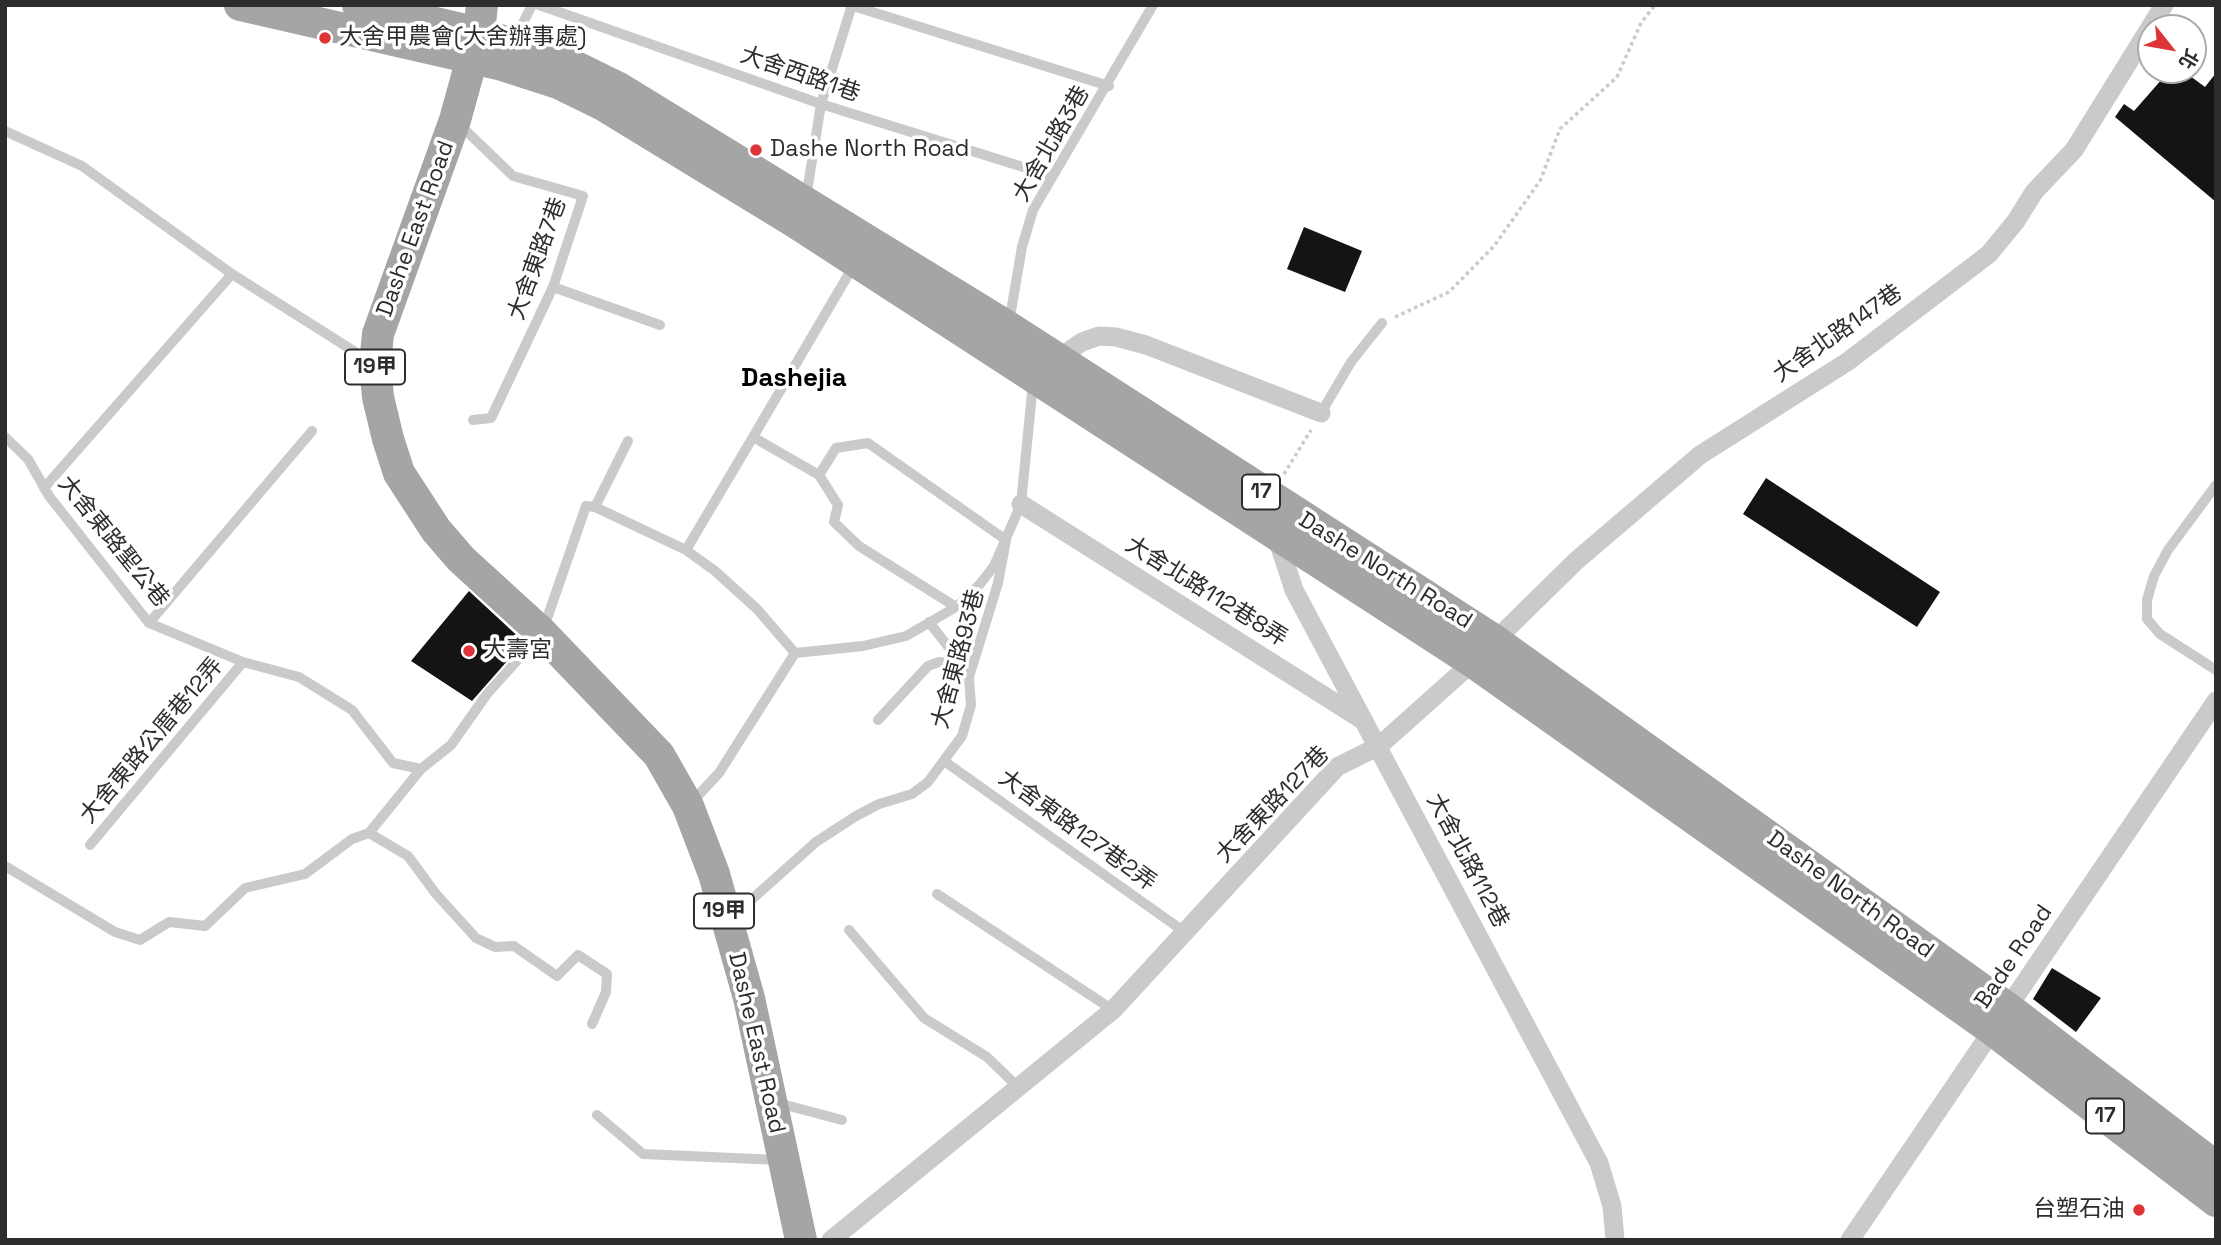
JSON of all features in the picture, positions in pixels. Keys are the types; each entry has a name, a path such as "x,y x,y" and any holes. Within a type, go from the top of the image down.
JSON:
{"main road":[{"name":"17","path":"240,5 490,41"},
{"name":"17","path":"358,5 490,41"},
{"name":"Dashe East Road","path":"490,41 455,120 378,334 375,365 378,397 399,473 418,504 461,559 542,633 659,755 688,806 701,836 749,998 801,1240"},
{"name":"Dashe North Road","path":"490,41 558,83 800,212 1280,514 1483,651 2001,1020"},
{"name":"17","path":"2001,1020 2216,1167"},
{"name":"17","path":"2001,1020 2216,1201"}],"street":[{"name":"大舍北路147巷","path":"1483,651 1576,561 1700,455 1847,362 1989,254 2016,221 2034,192 2074,150 2164,5"},
{"path":"1045,367 1082,342 1099,336 1116,337 1146,345 1321,413"},
{"name":"大舍北路112巷8弄","path":"1021,504 1365,721"},
{"name":"大舍北路112巷","path":"1280,514 1294,590 1599,1163 1612,1206 1615,1240"},
{"name":"大舍東路127巷","path":"831,1240 1113,1010 1337,767 1378,746 1483,651"},
{"name":"Bade Road","path":"1850,1240 2216,701"}],"lane":[{"path":"490,41 532,5"},
{"name":"大舍西路1巷","path":"538,5 821,104 1052,176"},
{"path":"800,212 821,104 851,5 1109,86"},
{"name":"大舍北路3巷","path":"1002,339 1033,209 1109,86 1153,5"},
{"name":"大舍東路7巷","path":"455,120 513,176 583,196 553,287 491,418 473,420"},
{"path":"5,131 82,166 232,274 375,365"},
{"path":"685,550 863,251"},
{"path":"44,488 232,274"},
{"path":"553,287 660,325"},
{"path":"1321,413 1351,362 1382,323"},
{"path":"795,653 863,646 906,636 956,607 980,584 994,566 1021,504 1045,367"},
{"path":"149,623 312,431"},
{"name":"大舍東路聖公巷","path":"5,437 27,459 44,488 149,623 243,662 299,677 352,710 393,763 421,769"},
{"path":"754,437 819,475 838,505 834,522 859,545 956,607"},
{"path":"596,507 628,440"},
{"path":"819,475 836,448 868,443 1006,540"},
{"path":"2216,485 2168,550 2154,576 2147,600 2147,619 2160,634 2216,670"},
{"path":"5,866 116,932 139,940 169,922 205,926 245,888 305,874 352,839 369,833 395,797 421,769 452,745 487,694 542,633 586,506 596,507 685,550 716,571 757,609 795,653"},
{"name":"大舍東路93巷","path":"727,922 816,842 879,804 912,794 928,782 944,761 962,736 971,705 969,677 996,594 1006,540"},
{"path":"929,622 953,653 952,664"},
{"path":"688,806 719,774 795,653"},
{"name":"大舍東路公厝巷12弄","path":"90,845 243,662"},
{"path":"878,720 928,666 939,662 952,664 969,677"},
{"name":"大舍東路127巷2弄","path":"944,761 1186,933"},
{"path":"369,833 408,856 436,894 476,938 495,947 514,946 557,976 578,955 607,974 606,992 592,1024"},
{"path":"937,894 1113,1010"},
{"path":"849,930 924,1018 987,1056 1018,1087"},
{"path":"771,1101 842,1120"},
{"path":"597,1115 643,1154 783,1160"}],"path":[{"path":"1382,323 1450,292 1494,246 1540,181 1560,129 1617,77 1641,23 1655,5"},
{"path":"1280,514 1321,413"}],"building":[{"path":"2216,73 2216,202 2115,117 2124,104 2134,111 2158,84 2201,84 2205,87"},
{"path":"1304,227 1362,251 1345,292 1287,269"},
{"path":"1766,478 1940,592 1917,627 1743,514"},
{"name":"大壽宮","path":"469,591 524,642 472,701 411,661"},
{"path":"2052,968 2101,998 2076,1032 2033,999"}],"place":[{"name":"大舍甲農會(大舍辦事處)","path":"325,38"},
{"name":"Dashe North Road","path":"756,150"},
{"name":"大壽宮","path":"469,651"},
{"name":"台塑石油","path":"2139,1210"}],"district":[{"name":"Dashejia","path":"794,379"}]}
